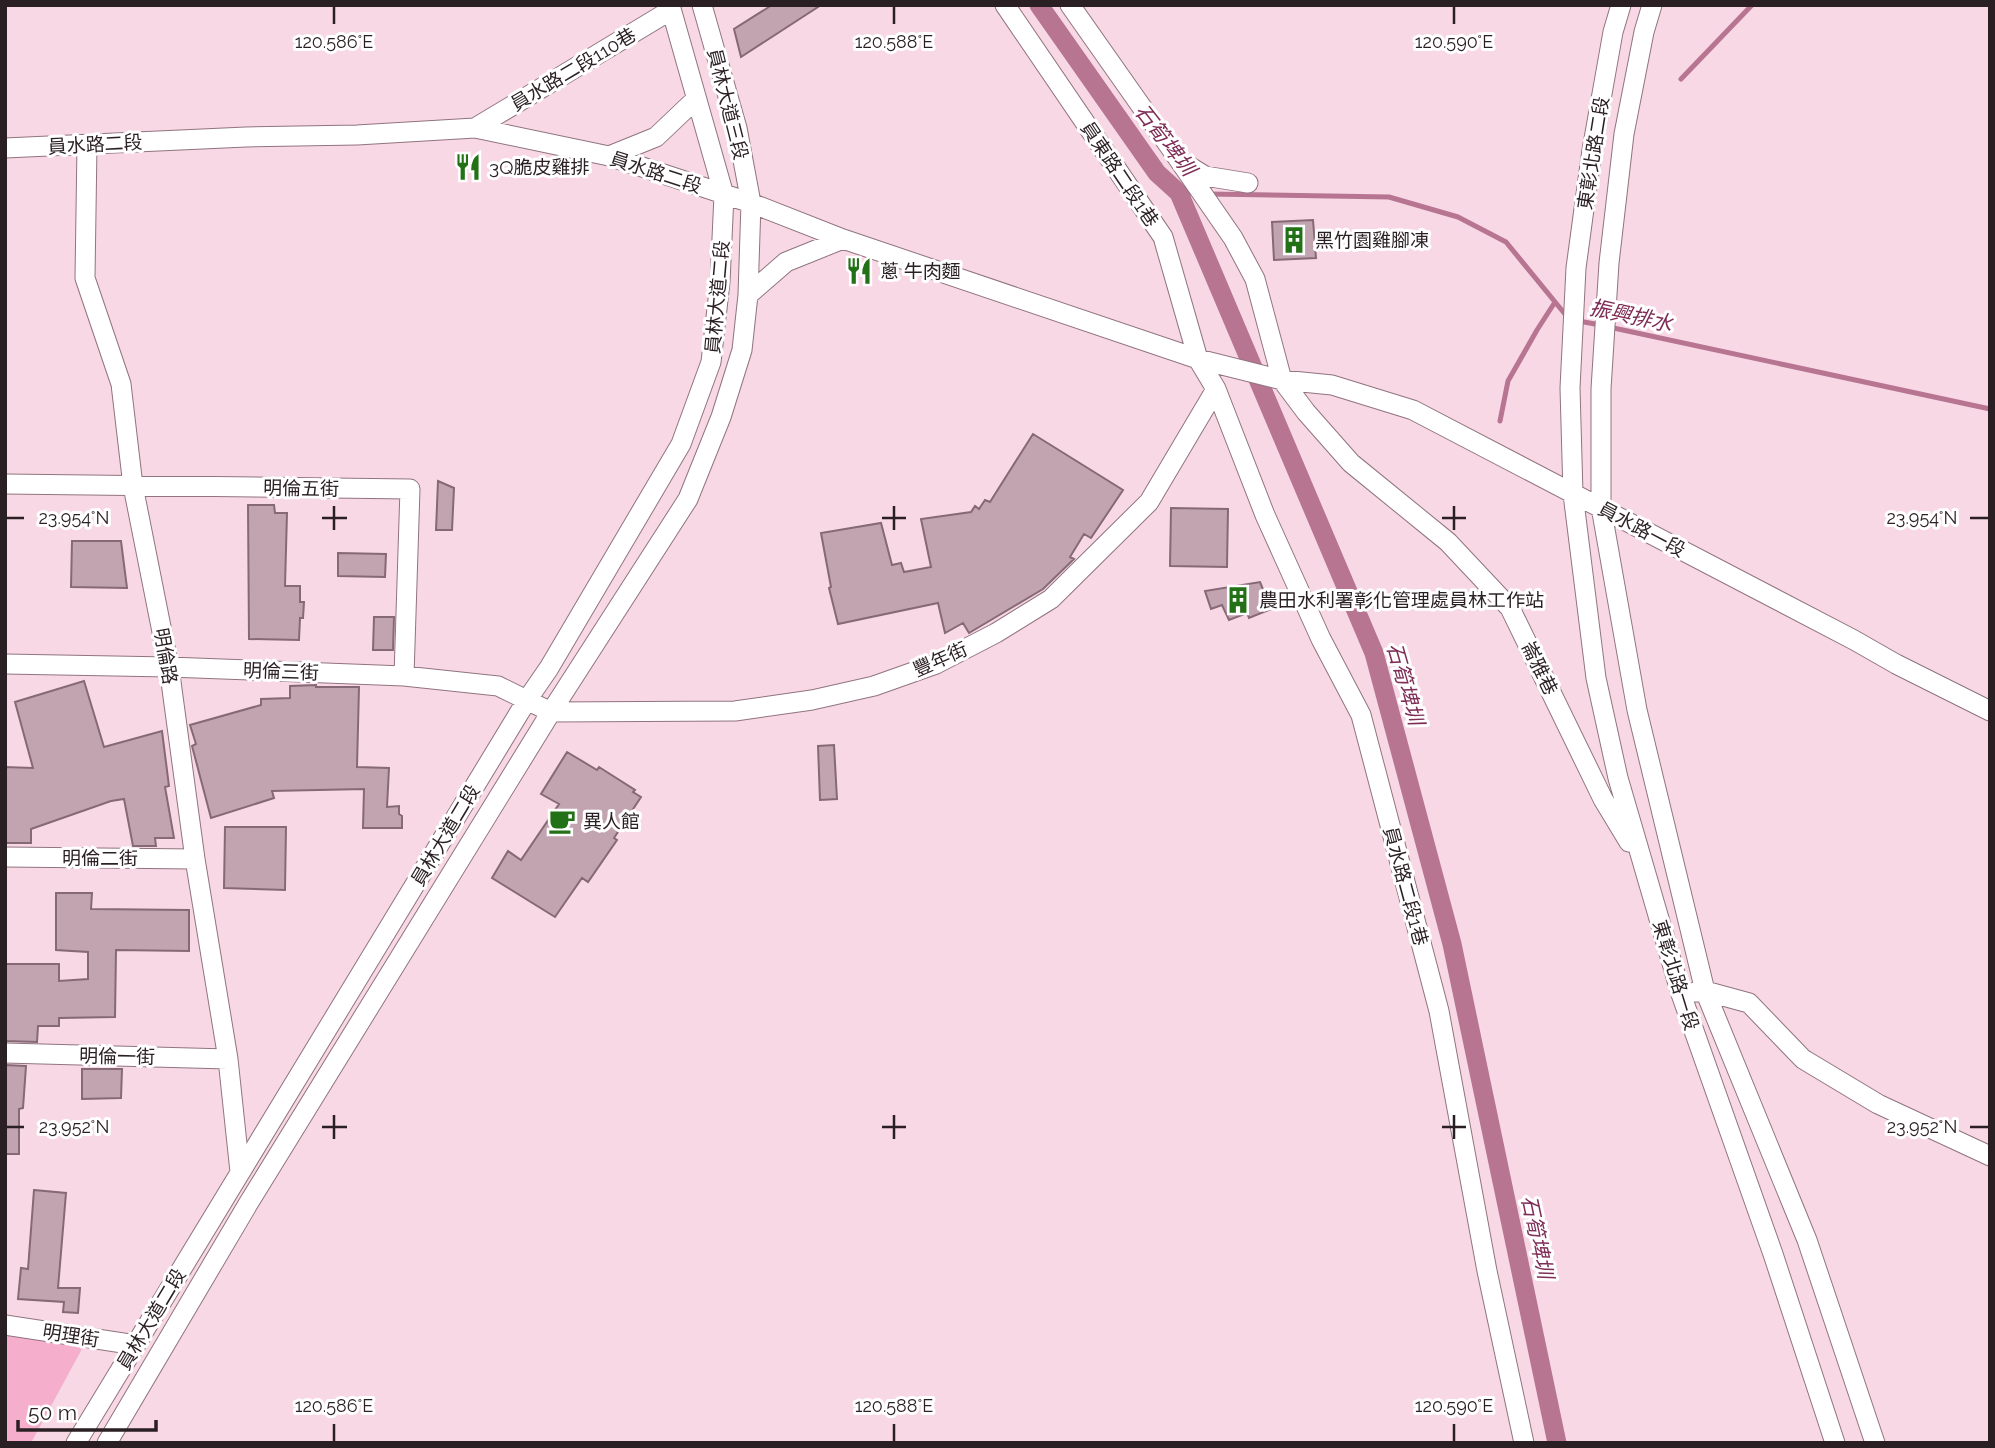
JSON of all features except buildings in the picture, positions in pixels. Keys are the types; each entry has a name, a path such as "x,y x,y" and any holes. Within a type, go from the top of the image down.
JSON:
{"street":[{"name":"員林大道三段","path":"702,5 737,128 751,203"},
{"name":"員東路二段1巷","path":"1005,5 1163,237 1198,359"},
{"path":"1070,5 1233,239 1255,279 1282,380"},
{"name":"東彰北路二段","path":"1573,494 1570,388 1576,268 1592,150 1613,32 1621,5"},
{"name":"東彰北路二段","path":"1601,507 1601,389 1624,134 1652,5"},
{"name":"員林大道三段","path":"671,8 724,195"},
{"name":"員水路二段110巷","path":"475,128 671,8"},
{"path":"609,156 656,137 696,99"},
{"name":"員水路二段","path":"5,148 475,128 609,156 751,203 843,239 1198,359 1282,380"},
{"name":"明倫路","path":"88,145 85,278 121,384 133,486 169,667 195,859 228,1059 240,1172"},
{"path":"1179,160 1205,176 1248,183"},
{"name":"員林大道二段","path":"76,1443 549,668 681,444 711,362 720,282 724,195"},
{"name":"員林大道二段","path":"107,1443 248,1204 551,712 688,499 720,417 742,350 748,295 751,203"},
{"path":"748,295 786,262 843,239"},
{"name":"員水路二段1巷","path":"1198,359 1216,389 1265,515 1321,639 1361,715 1439,1011 1487,1271 1524,1443"},
{"name":"員水路一段","path":"1282,380 1332,385 1413,410 1990,711"},
{"name":"崙雅巷","path":"1282,380 1351,463 1448,542 1510,608 1603,799 1643,865"},
{"name":"豐年街","path":"551,712 735,711 812,700 874,686 936,664 996,633 1051,599 1149,502 1216,389"},
{"name":"明倫五街","path":"5,484 410,489 404,676"},
{"name":"東彰北路一段","path":"1573,494 1596,678 1618,778 1681,994 1773,1254 1835,1443"},
{"name":"東彰北路一段","path":"1601,507 1637,710 1705,991 1807,1240 1875,1443"},
{"name":"明倫三街","path":"5,664 404,676 498,686 551,712"},
{"name":"明倫二街","path":"5,857 195,859"},
{"path":"1681,994 1705,991 1749,1003 1803,1059 1878,1104 1990,1156"},
{"name":"明倫一街","path":"5,1053 228,1059"},
{"name":"明理街","path":"5,1325 136,1345"}],"shaded area":[{"path":"5,1332 83,1347 31,1443 5,1443"}],"waterway":[{"name":"石筍埤圳","path":"1039,5 1157,173 1179,193 1374,653 1452,944 1557,1443"},
{"path":"1681,79 1752,5"},
{"name":"振興排水","path":"1179,193 1195,193"},
{"name":"振興排水","path":"1208,194 1389,197 1458,217 1506,242 1569,319"},
{"path":"1500,421 1508,381 1555,302"},
{"name":"振興排水","path":"1579,321 1600,325"},
{"name":"振興排水","path":"1609,327 1990,409"}],"place":[{"name":"3Q脆皮雞排","path":"468,167"},
{"name":"黑竹園雞腳凍","path":"1294,240"},
{"name":"蔥 牛肉麵","path":"859,271"},
{"name":"農田水利署彰化管理處員林工作站","path":"1238,600"},
{"name":"異人館","path":"562,821"}]}
